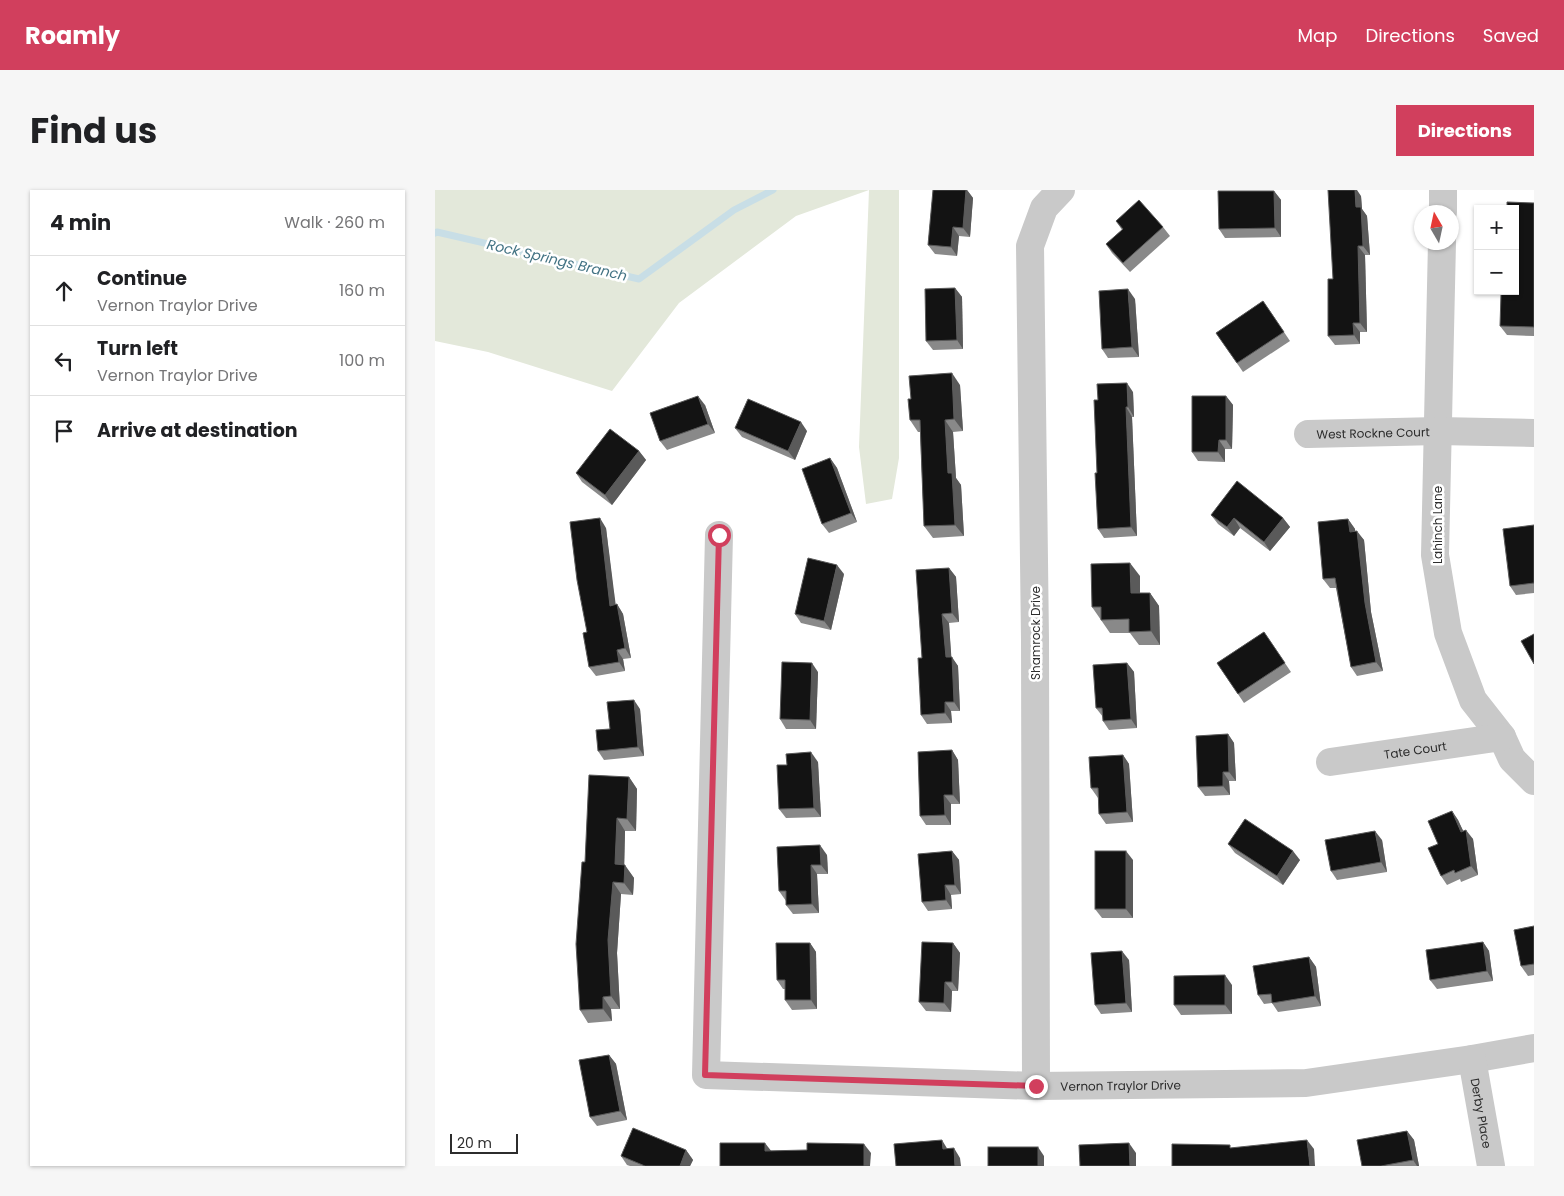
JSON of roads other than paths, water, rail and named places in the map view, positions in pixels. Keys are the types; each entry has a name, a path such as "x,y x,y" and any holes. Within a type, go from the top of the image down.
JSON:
{"street":[{"name":"Shamrock Drive","path":"1036,1086 1035,640 1030,246 1044,208 1061,190"},
{"path":"1443,190 1443,205"},
{"name":"Lahinch Lane","path":"1442,250 1435,555 1448,633 1473,700 1502,737 1512,759 1534,781"},
{"name":"West Rockne Court","path":"1307,434 1438,431 1534,433"},
{"name":"Vernon Traylor Drive","path":"719,535 705,1075 1036,1086 1306,1084 1534,1048"},
{"name":"Tate Court","path":"1330,762 1502,737"},
{"name":"Derby Place","path":"1472,1059 1491,1166"}],"waterway":[{"name":"Rock Springs Branch","path":"435,233 639,279 734,210 773,190"}]}
